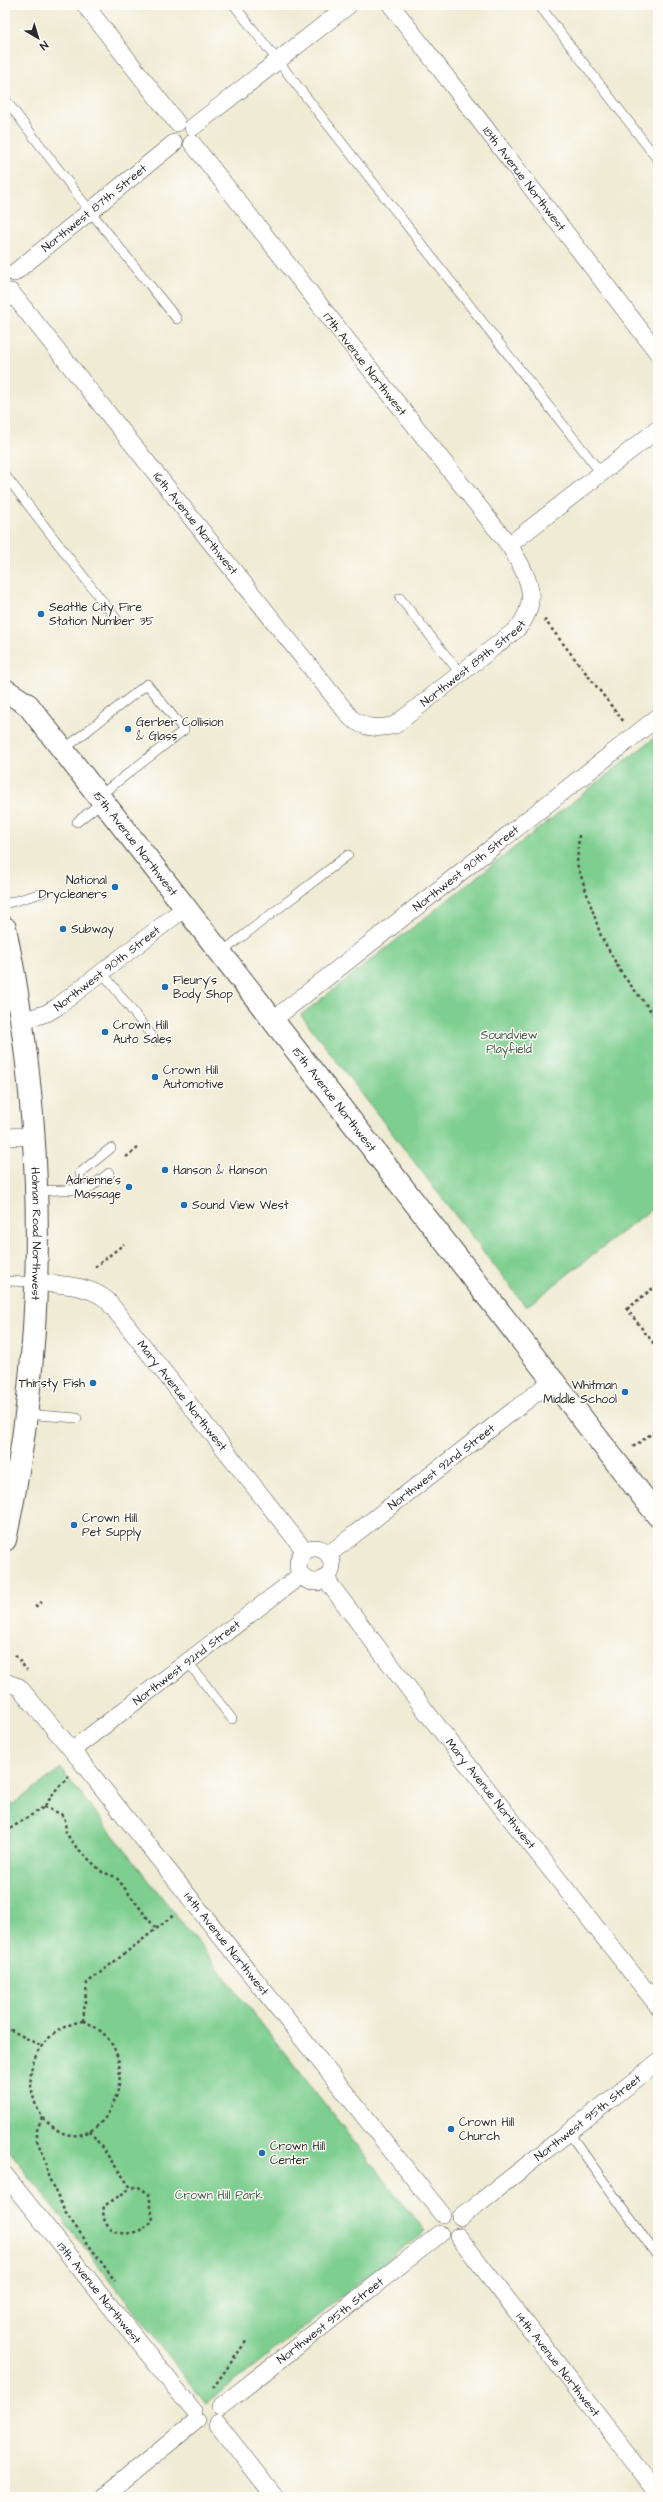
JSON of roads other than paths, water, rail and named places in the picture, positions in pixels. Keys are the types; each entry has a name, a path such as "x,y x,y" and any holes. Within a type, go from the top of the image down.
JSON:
{"main road":[{"path":"5,676 28,705"},
{"name":"15th Avenue Northwest","path":"5,690 28,705 222,952 658,1516"},
{"name":"Holman Road Northwest","path":"5,928 22,1020 34,1136 36,1191 36,1282 34,1334 20,1459 5,1540"}],"street":[{"path":"85,5 177,124"},
{"path":"193,135 186,122 177,124 171,132 174,143 182,147 193,135 277,61 349,5"},
{"name":"18th Avenue Northwest","path":"391,5 658,353"},
{"name":"17th Avenue Northwest","path":"193,135 509,545 523,569 530,596"},
{"name":"Northwest 87th Street","path":"9,270 90,212 174,143"},
{"path":"8,294 17,283 9,270"},
{"name":"16th Avenue Northwest","path":"8,294 351,718 369,727 381,728 395,725"},
{"path":"509,545 658,430"},
{"name":"Northwest 89th Street","path":"395,725 517,629 527,615 530,596"},
{"name":"Northwest 90th Street","path":"274,1019 658,717"},
{"name":"Northwest 90th Street","path":"22,1020 47,1013 186,907"},
{"path":"5,1137 34,1136"},
{"name":"Mary Avenue Northwest","path":"36,1282 94,1291 107,1300 305,1551"},
{"name":"Northwest 92nd Street","path":"329,1554 553,1380"},
{"path":"317,1547 329,1554 333,1567 325,1578 316,1582 310,1582 301,1575 298,1563 305,1551 317,1547"},
{"name":"Northwest 92nd Street","path":"72,1750 301,1575"},
{"name":"Mary Avenue Northwest","path":"325,1578 428,1714 658,2006"},
{"name":"14th Avenue Northwest","path":"5,1682 19,1687 72,1750 442,2214"},
{"name":"Northwest 95th Street","path":"462,2217 658,2062"},
{"name":"13th Avenue Northwest","path":"5,2175 195,2416"},
{"path":"452,2211 462,2217 464,2226 458,2236 451,2238 440,2234 436,2223 442,2214 452,2211"},
{"name":"Northwest 95th Street","path":"218,2415 440,2234"},
{"name":"14th Avenue Northwest","path":"458,2236 658,2493"},
{"path":"103,2497 195,2416 207,2426 218,2415 275,2497"}],"lane":[{"path":"234,5 601,473"},
{"path":"539,5 658,160"},
{"path":"5,99 90,212 177,319"},
{"path":"5,475 117,620"},
{"path":"400,598 460,673"},
{"path":"63,750 147,684 184,730 101,798 77,822"},
{"path":"222,952 348,855"},
{"path":"5,904 42,893"},
{"path":"102,972 155,1040"},
{"path":"80,1189 80,1173 111,1148"},
{"path":"36,1191 88,1189 109,1173"},
{"path":"5,1281 36,1282"},
{"path":"25,1414 77,1418"},
{"path":"188,1662 232,1719"},
{"path":"569,2133 658,2257"}],"place":[{"name":"Seattle City Fire Station Number 35","path":"41,614"},
{"name":"Gerber Collision & Glass","path":"128,729"},
{"name":"National Drycleaners","path":"115,887"},
{"name":"Subway","path":"63,929"},
{"name":"Fleury's Body Shop","path":"165,987"},
{"name":"Crown Hill Auto Sales","path":"105,1032"},
{"name":"Crown Hill Automotive","path":"155,1077"},
{"name":"Hanson & Hanson","path":"165,1170"},
{"name":"Adrienne's Massage","path":"129,1187"},
{"name":"Sound View West","path":"184,1205"},
{"name":"Thirsty Fish","path":"93,1383"},
{"name":"Whitman Middle School","path":"625,1392"},
{"name":"Crown Hill Pet Supply","path":"74,1525"},
{"name":"Crown Hill Church","path":"451,2129"},
{"name":"Crown Hill Center","path":"262,2153"}],"park label":[{"name":"Soundview Playfield","path":"509,1042"},
{"name":"Crown Hill Park","path":"219,2195"}]}
